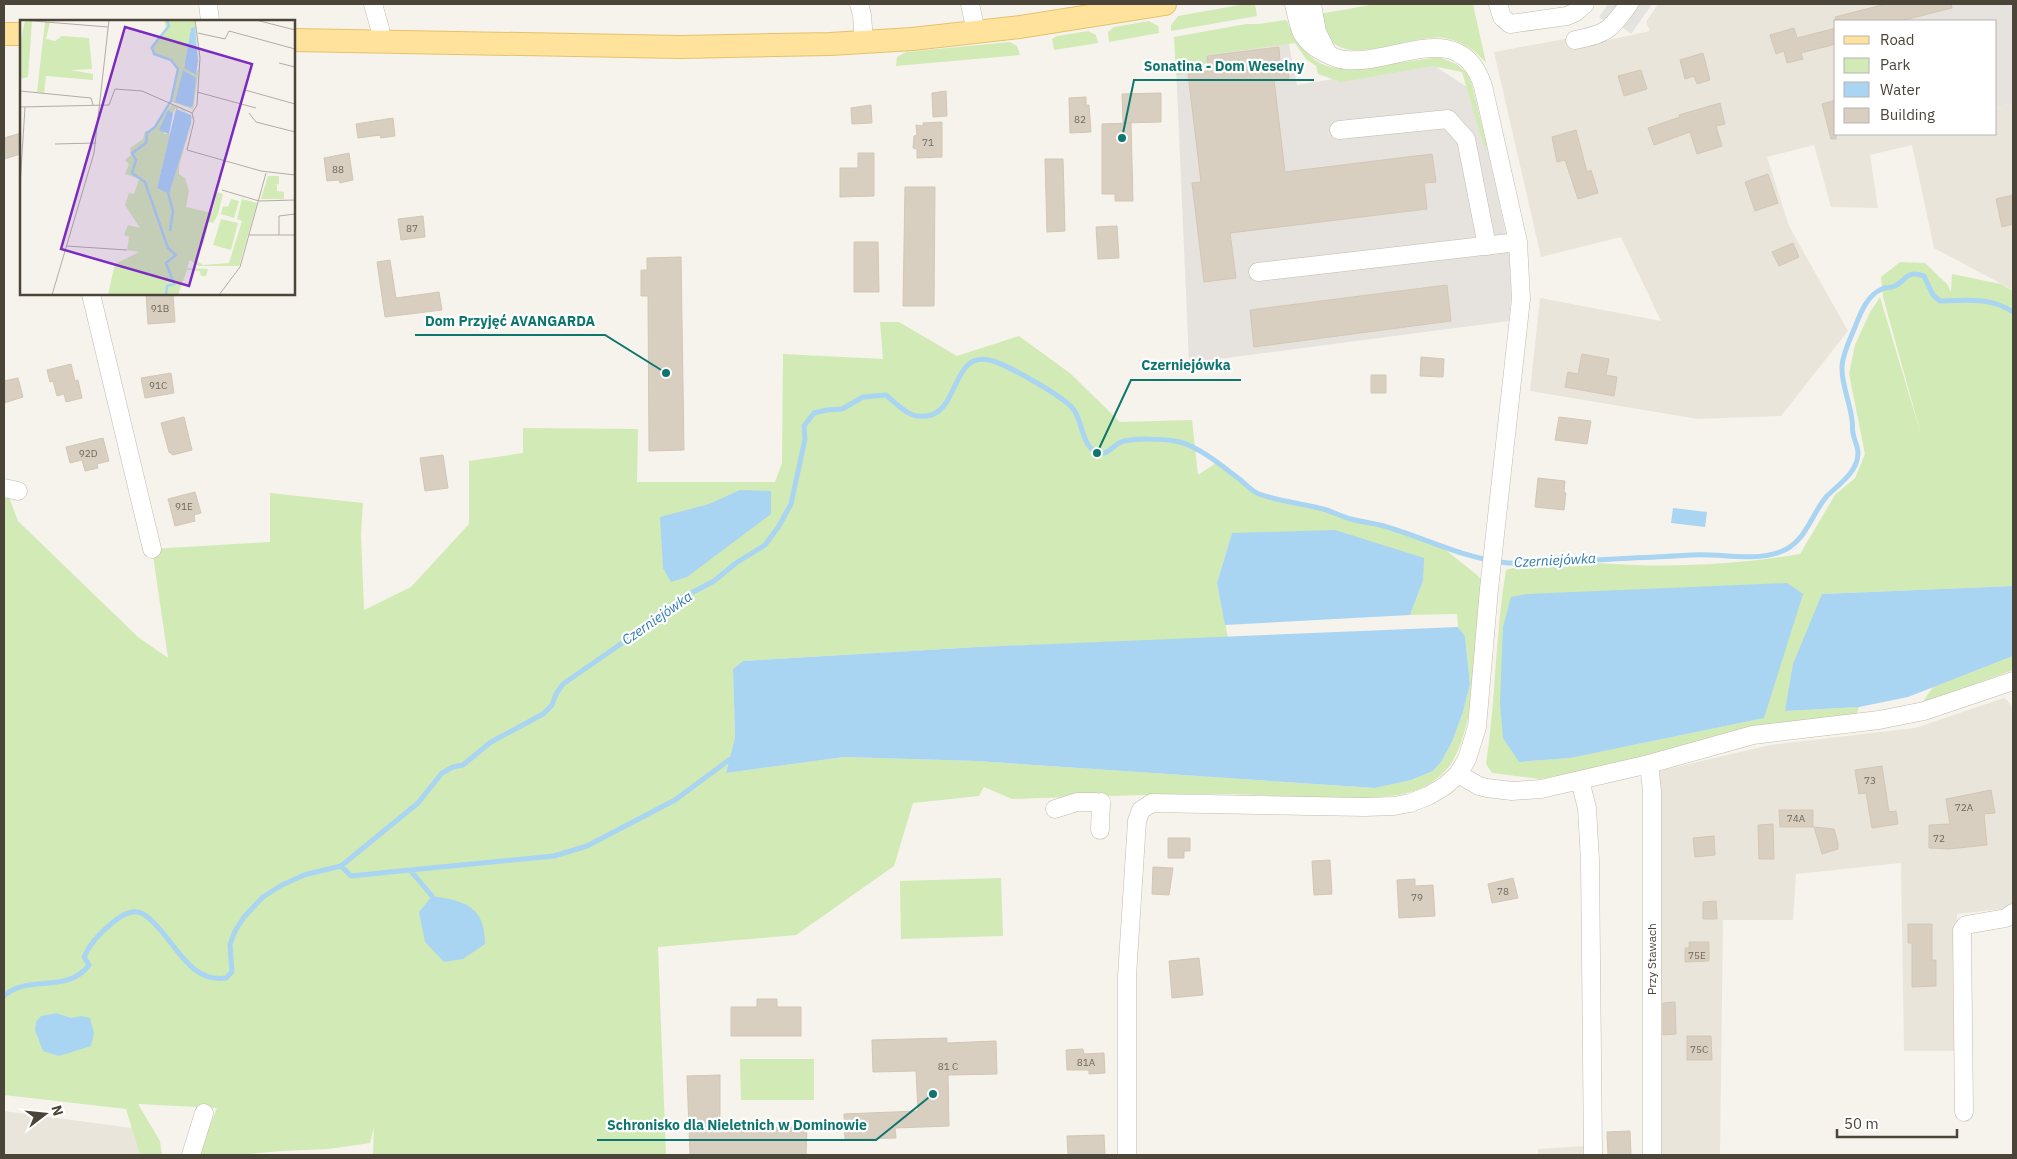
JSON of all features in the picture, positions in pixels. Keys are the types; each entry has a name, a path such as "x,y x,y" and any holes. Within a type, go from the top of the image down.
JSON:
{"main road":[{"path":"295,40 681,47 785,46 864,42 976,32 1056,22 1165,4"},
{"path":"4,34 20,34"}],"street":[{"path":"208,4 210,20"},
{"path":"373,4 380,29 380,41"},
{"path":"859,4 862,15 864,42"},
{"path":"970,4 976,32"},
{"path":"1127,1155 1127,976 1137,820 1141,810 1148,804 1160,803 1394,806 1428,796 1445,786 1458,774 1470,751 1477,727 1489,589 1521,299 1518,242 1483,86 1478,72 1468,60 1452,50 1435,48 1358,60 1340,59 1328,54 1312,46 1306,40 1294,4"},
{"path":"1312,4 1317,32 1328,54"},
{"path":"1498,4 1502,17 1510,24 1567,16 1576,12 1585,4"},
{"path":"1575,40 1604,33 1616,22 1629,4"},
{"path":"1339,130 1448,119 1466,139 1487,246"},
{"path":"1258,272 1518,242"},
{"path":"91,295 152,549"},
{"path":"1458,774 1479,786 1512,791 1541,789 1649,764 1753,735 1879,720 1938,708 2012,685"},
{"name":"Przy Stawach","path":"1649,764 1652,791 1652,1155"},
{"path":"1580,781 1587,808 1590,861 1593,1155"},
{"path":"1055,809 1077,802 1098,802 1100,830"},
{"path":"1964,1112 1962,930 1966,924 2006,918 2013,913"},
{"path":"191,1155 204,1113"}],"shaded area":[{"path":"1608,4 1652,4 1631,34 1616,22 1608,24 1599,17"},
{"path":"1658,4 1873,4 1878,20 1834,20 1834,135 1997,135 1997,107 2013,103 2013,290 1934,248 1912,145 1870,155 1878,208 1831,207 1814,145 1767,157 1789,226 1848,331 1781,416 1698,419 1530,391 1540,298 1661,321 1621,237 1541,257 1494,52 1570,38 1572,48 1650,31 1646,22"},
{"path":"1873,4 2013,4 2013,103 1997,107 1997,20 1878,20"},
{"path":"1286,30 1297,85 1430,63 1467,87 1484,146 1487,146 1508,243 1512,286 1509,321 1189,363 1175,42"},
{"path":"2004,698 2009,702 2013,711 2013,904 2010,908 1957,914 1961,1051 1904,1051 1901,863 1796,874 1793,920 1723,920 1720,1155 1660,1155 1659,771 1770,745 1915,728"},
{"path":"4,1111 132,1128 140,1155 4,1155"},
{"path":"1585,1146 1585,1155 1538,1155 1538,1149"}],"green space":[{"path":"1245,4 1255,4 1257,16 1171,31 1171,25 1178,16"},
{"path":"1376,4 1473,4 1486,63 1468,47 1457,41 1444,38 1416,40 1382,48 1350,50 1337,45 1324,31 1319,14"},
{"path":"1285,20 1288,22 1289,27 1293,26 1308,53 1327,66 1349,70 1439,57 1456,64 1467,73 1472,85 1487,146 1484,147 1462,72 1432,66 1341,82 1318,74 1316,66 1306,59 1295,43 1206,55 1207,71 1176,75 1174,37 1246,24"},
{"path":"1149,21 1158,26 1159,33 1109,42 1108,32 1114,27"},
{"path":"1088,31 1096,35 1098,43 1054,50 1052,39 1057,36"},
{"path":"1010,42 1017,46 1020,55 896,66 897,57 906,52"},
{"path":"1900,262 1925,263 1947,284 1951,292 1952,274 2001,284 2013,291 2013,586 1822,594 1785,711 1859,707 1856,716 1760,725 1609,766 1540,779 1492,773 1486,764 1502,594 1506,570 1538,563 1554,562 1698,565 1759,560 1800,554 1835,495 1855,478 1865,454 1849,374 1855,345 1870,312 1880,297 1922,438 1883,297 1881,277","holes":["1764,718 1569,758 1519,762"]},
{"path":"880,322 899,322 957,356 1019,336 1071,374 1120,422 1192,420 1198,475 1216,463 1237,477 1256,494 1322,508 1348,518 1382,525 1437,543 1483,582 1470,707 1465,732 1457,753 1447,769 1435,780 1414,791 1369,798 1348,799 1220,794 1012,799 984,787 979,796 913,803 894,866 796,935 658,947 666,1155 373,1155 374,1127 370,1143 329,1149 239,1155 198,1155 217,1108 138,1104 160,1141 162,1155 140,1155 126,1109 4,1095 4,484 18,521 138,637 168,658 152,549 270,542 270,493 363,503 361,534 364,610 411,587 469,524 469,461 523,453 523,428 638,429 637,482 775,482 782,463 783,354 883,359","holes":["1232,533 1423,581 1410,615 1457,614 1458,627 1465,636 1470,684 1463,712 1452,742 1441,762 1433,771 1411,780 1375,788 976,761 844,757 726,773 735,737 733,669 743,661 978,647 1228,638 1217,583","56,1013 72,1018 73,1050 59,1056 41,1016"]},
{"path":"2013,656 2013,670 1922,703 1933,687"},
{"path":"1001,878 1003,936 901,939 900,881"},
{"path":"740,1059 814,1059 814,1100 741,1100"}],"water":[{"path":"740,490 771,491 771,514 687,577 671,582 663,568 660,517 709,504"},
{"path":"1673,508 1707,512 1705,527 1671,523"},
{"path":"1335,530 1424,558 1423,581 1410,615 1225,625 1217,583 1232,533"},
{"path":"1787,583 1803,594 1764,718 1570,758 1519,762 1503,738 1500,703 1503,627 1511,597 1527,594"},
{"path":"2013,586 2013,656 1908,697 1859,707 1785,711 1793,664 1822,594"},
{"path":"1458,627 1465,636 1470,684 1463,712 1452,742 1441,762 1433,771 1411,780 1375,788 976,761 844,757 726,773 735,737 733,669 743,661 978,647"},
{"path":"432,896 463,903 477,913 484,931 485,944 463,959 444,962 425,942 419,912"},
{"path":"56,1013 72,1018 81,1016 90,1018 94,1033 91,1046 59,1056 43,1051 35,1030 36,1022 41,1016"}],"building":[{"path":"1886,4 1951,4 1952,8 1904,20 1836,20 1835,17"},
{"path":"1794,28 1797,38 1834,29 1834,45 1801,53 1803,59 1787,63 1784,51 1776,54 1770,35"},
{"path":"1279,47 1280,62 1286,61 1289,78 1274,80 1285,172 1432,154 1436,182 1424,183 1427,209 1230,233 1236,278 1204,282 1192,183 1201,182 1188,74 1208,71 1207,56"},
{"path":"1703,53 1710,80 1697,84 1694,76 1685,79 1680,60"},
{"path":"1641,70 1647,89 1624,96 1618,76"},
{"path":"946,91 947,116 933,117 932,93"},
{"path":"1161,93 1161,122 1123,123 1122,94"},
{"path":"1086,97 1086,105 1089,105 1091,132 1070,133 1069,98"},
{"path":"1834,101 1834,135 1836,135 1836,139 1831,139 1822,104"},
{"path":"1720,103 1725,124 1716,126 1722,146 1697,154 1690,132 1654,145 1648,128 1680,117 1679,115"},
{"path":"871,105 872,123 852,124 851,108"},
{"path":"393,118 395,136 381,138 380,135 358,138 356,124"},
{"path":"942,122 942,157 917,158 917,149 913,148 914,136 917,135 916,125 923,126 923,123"},
{"path":"1131,123 1133,201 1115,201 1115,194 1102,194 1102,124"},
{"path":"1576,130 1587,172 1591,170 1598,193 1578,199 1565,160 1557,162 1552,137"},
{"path":"20,133 20,154 4,159 4,138"},
{"path":"349,153 353,180 340,183 339,180 327,181 324,158"},
{"path":"858,153 874,153 874,196 840,197 840,168 858,168"},
{"path":"1045,159 1063,159 1065,231 1047,232"},
{"path":"1768,174 1778,203 1755,211 1745,182"},
{"path":"905,187 935,187 934,306 903,306"},
{"path":"2013,195 2013,224 2002,227 1996,199"},
{"path":"423,216 425,237 401,240 398,219"},
{"path":"1117,226 1119,258 1098,259 1096,227"},
{"path":"854,242 878,242 879,292 854,292"},
{"path":"1793,243 1799,257 1779,266 1772,252"},
{"path":"681,257 684,450 649,451 648,296 641,296 641,270 647,270 647,258"},
{"path":"390,260 396,298 439,292 442,310 385,317 377,262"},
{"path":"1447,285 1451,321 1254,347 1250,310"},
{"path":"146,295 173,295 175,322 148,324"},
{"path":"1582,354 1609,359 1606,375 1617,377 1614,396 1565,387 1568,372 1578,374"},
{"path":"1421,357 1444,359 1443,377 1420,376"},
{"path":"71,364 75,381 78,380 82,398 66,402 64,394 57,396 53,381 50,382 47,370"},
{"path":"171,373 174,393 145,398 141,378"},
{"path":"1371,375 1386,375 1386,393 1371,393"},
{"path":"18,378 23,397 4,403 4,381"},
{"path":"184,417 192,450 173,455 169,452 161,423"},
{"path":"1559,417 1591,421 1587,444 1555,440"},
{"path":"103,438 109,461 97,464 98,468 85,471 82,460 70,463 66,447"},
{"path":"443,455 448,488 425,491 420,458"},
{"path":"1538,478 1565,481 1564,510 1535,507"},
{"path":"195,492 201,513 194,515 195,521 175,526 168,499"},
{"path":"1882,766 1889,812 1896,811 1898,824 1872,828 1866,793 1859,794 1855,770"},
{"path":"1991,790 1995,813 1984,814 1987,845 1949,849 1929,848 1929,825 1950,824 1946,799"},
{"path":"1779,810 1813,810 1813,827 1780,827"},
{"path":"1773,824 1774,859 1759,859 1758,825"},
{"path":"1814,827 1834,829 1838,849 1822,854"},
{"path":"1714,836 1715,855 1695,857 1693,838"},
{"path":"1168,838 1190,838 1190,851 1184,851 1184,858 1168,858"},
{"path":"1330,860 1332,894 1314,895 1312,861"},
{"path":"1153,867 1173,868 1169,895 1152,894"},
{"path":"1513,878 1518,898 1492,903 1488,884"},
{"path":"1415,879 1415,886 1433,885 1435,916 1399,918 1397,880"},
{"path":"1716,901 1717,919 1703,919 1703,902"},
{"path":"1908,924 1932,924 1932,960 1936,960 1936,986 1912,987 1912,943 1908,943"},
{"path":"1689,942 1709,942 1709,961 1685,962 1685,948 1689,948"},
{"path":"1199,958 1203,995 1172,998 1169,961"},
{"path":"757,999 777,999 777,1007 801,1007 801,1036 731,1036 731,1007 757,1007"},
{"path":"1675,1002 1676,1034 1663,1035 1663,1003"},
{"path":"1687,1036 1711,1036 1712,1060 1687,1060"},
{"path":"947,1038 947,1043 996,1041 997,1074 948,1075 949,1126 895,1128 896,1138 845,1139 844,1114 918,1111 916,1071 873,1072 872,1040"},
{"path":"1083,1049 1084,1054 1104,1053 1105,1073 1089,1074 1089,1070 1067,1070 1066,1050"},
{"path":"720,1075 720,1128 807,1127 806,1155 690,1155 687,1076"},
{"path":"1630,1131 1631,1155 1608,1155 1607,1132"},
{"path":"1104,1135 1105,1155 1068,1155 1067,1136"}],"waterway":[{"name":"Czerniejówka","path":"4,996 24,986 59,982 80,974 89,965 84,957 89,947 107,927 127,913 134,912 138,912 151,920 193,968 213,978 226,978 232,972 230,945 235,931 244,917 263,897 282,885 304,875 341,866 418,803 442,773 453,767 463,765 491,742 543,714 552,705 556,694 563,684 667,612 678,600 714,581 736,563 765,545 779,526 791,504 805,439 804,426 814,413 842,409 863,397 886,395 909,413 917,416 927,416 938,412 945,404 962,372 970,364 979,359 993,361 1036,382 1069,404 1077,415 1085,439 1091,449 1096,452 1103,453 1119,443 1140,439 1180,442 1210,457 1259,494 1384,526 1476,557 1514,563 1556,558 1596,560 1703,555 1758,556 1780,552 1796,542 1821,503 1847,477 1855,466 1858,450 1843,380 1842,366 1845,351 1859,316 1872,296 1884,288 1895,286 1910,275 1918,274 1924,276 1933,295 1940,301 1978,300 2005,307 2013,312"},
{"path":"410,870 554,856 587,846 675,800 729,760"},
{"path":"341,866 351,876 410,870 432,896"}],"place":[{"name":"Sonatina - Dom Weselny","path":"1122,138"},
{"name":"Dom Przyjęć AVANGARDA","path":"666,373"},
{"name":"Czerniejówka","path":"1097,453"},
{"name":"Schronisko dla Nieletnich w Dominowie","path":"933,1094"}]}
